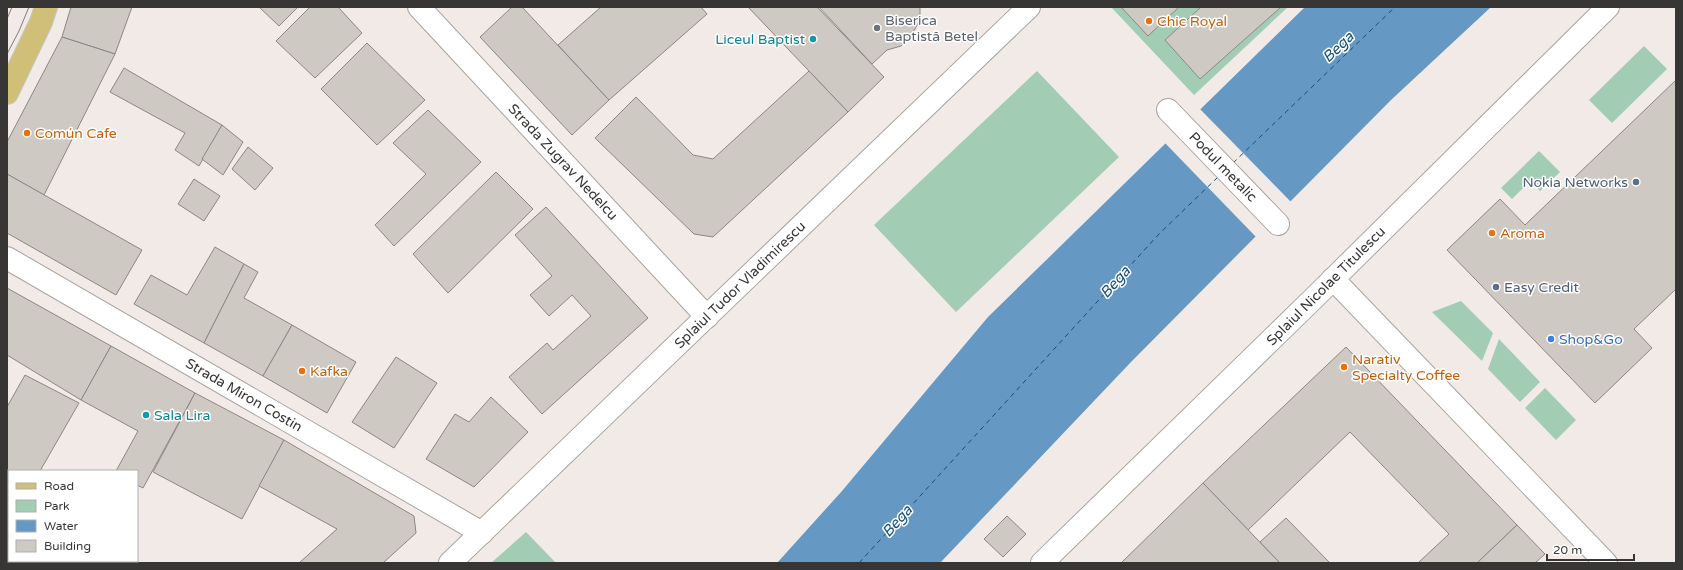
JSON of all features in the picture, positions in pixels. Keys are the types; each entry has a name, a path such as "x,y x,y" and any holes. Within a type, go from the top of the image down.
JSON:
{"main road":[{"path":"7,93 41,22 46,7"}],"street":[{"name":"Strada Zugrav Nedelcu","path":"419,7 706,317"},
{"name":"Splaiul Tudor Vladimirescu","path":"450,563 1029,7"},
{"name":"Splaiul Nicolae Titulescu","path":"1042,563 1608,7"},
{"name":"Podul metalic","path":"1168,110 1278,224"},
{"name":"Strada Miron Costin","path":"7,258 482,533"},
{"path":"1333,278 1606,563"}],"green space":[{"path":"1111,7 1288,7 1194,95"},
{"path":"1644,46 1667,69 1612,123 1589,100"},
{"path":"1037,71 1119,157 956,312 874,225"},
{"path":"1539,151 1560,172 1540,191 1530,181 1512,199 1501,188"},
{"path":"1461,301 1493,333 1482,361 1432,312"},
{"path":"1499,339 1540,382 1520,402 1488,369"},
{"path":"1545,388 1576,420 1556,440 1525,408"},
{"path":"526,532 556,563 491,563"}],"water":[{"name":"Bega","path":"1305,7 1491,7 1391,100 1131,362 940,563 777,563 842,491 988,317"}],"pier":[{"path":"1199,108 1292,203 1257,238 1164,142"}],"building":[{"path":"71,7 132,7 115,54 62,37"},
{"path":"259,7 298,7 279,26"},
{"path":"310,7 338,7 362,33 315,78 276,41"},
{"path":"512,7 522,7 609,100 572,135 480,37"},
{"path":"601,7 701,7 707,14 609,100 558,45"},
{"name":"Liceul Baptist","path":"748,7 817,7 884,77 848,112"},
{"name":"Biserica Baptistă Betel","path":"819,7 920,7 920,20 911,36 901,46 887,50 872,64"},
{"name":"Chic Royal","path":"1121,7 1179,7 1148,36"},
{"path":"1201,7 1281,7 1200,79 1165,40"},
{"path":"62,37 115,54 44,195 7,174 7,142"},
{"path":"367,43 425,100 377,145 321,89"},
{"path":"124,68 222,125 199,166 175,150 185,133 110,92"},
{"path":"809,71 848,112 713,237 694,234 595,138 636,97 693,155 713,159"},
{"path":"1676,80 1676,289 1634,329 1652,348 1595,403 1447,250 1500,199 1525,225"},
{"path":"428,110 481,162 394,246 375,225 426,174 393,143"},
{"path":"222,125 243,142 223,175 202,159"},
{"path":"248,147 273,168 255,190 232,169"},
{"path":"496,172 533,209 448,293 413,254"},
{"path":"7,174 142,250 116,295 7,233"},
{"path":"194,179 220,196 204,221 178,204"},
{"path":"546,207 648,318 542,414 509,377 547,343 553,350 591,316 572,295 549,316 530,295 552,276 515,235"},
{"path":"215,247 244,264 204,343 134,304 151,275 187,295"},
{"path":"244,264 258,272 244,298 292,325 263,376 204,343"},
{"path":"7,288 111,346 81,400 7,355"},
{"path":"292,325 356,362 327,413 263,376"},
{"name":"Sala Lira","path":"111,346 195,393 143,488 138,486 138,470 117,470 138,431 81,400"},
{"path":"1346,347 1517,525 1477,563 1418,563 1449,534 1350,432 1248,530 1203,483"},
{"path":"396,357 437,383 394,448 352,422"},
{"path":"25,375 79,403 41,470 8,470 7,530 7,407"},
{"path":"195,393 284,440 242,519 153,472"},
{"path":"491,397 528,432 474,487 426,459 455,414 469,422"},
{"path":"284,440 414,516 416,533 383,563 299,563 337,529 259,486"},
{"path":"1203,483 1280,563 1121,563"},
{"path":"1007,516 1026,534 1003,557 984,539"},
{"path":"1286,518 1330,563 1280,563 1260,542"},
{"path":"1517,525 1545,554 1535,563 1477,563"},
{"path":"7,542 8,562 17,562 7,563"}],"ferry route":[{"path":"1233,163 1395,7"},
{"path":"859,563 1159,234 1218,177"}],"tram line":[{"path":"7,19 12,7"},
{"path":"7,54 29,7"}],"place":[{"name":"Chic Royal","path":"1149,21"},
{"name":"Biserica Baptistă Betel","path":"877,28"},
{"name":"Liceul Baptist","path":"813,39"},
{"name":"Común Cafe","path":"27,133"},
{"name":"Nokia Networks","path":"1636,182"},
{"name":"Aroma","path":"1492,233"},
{"name":"Easy Credit","path":"1496,287"},
{"name":"Shop&Go","path":"1551,339"},
{"name":"Narativ Specialty Coffee","path":"1344,367"},
{"name":"Kafka","path":"302,371"},
{"name":"Sala Lira","path":"146,415"}]}
